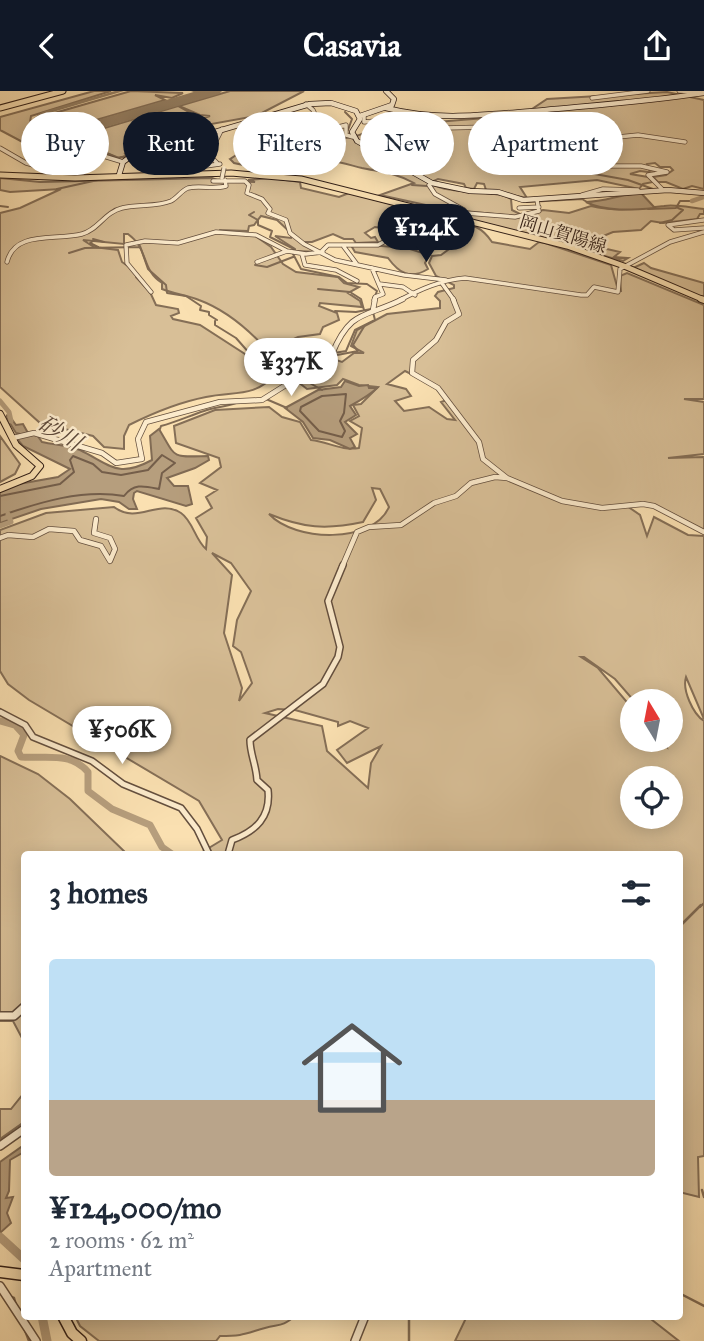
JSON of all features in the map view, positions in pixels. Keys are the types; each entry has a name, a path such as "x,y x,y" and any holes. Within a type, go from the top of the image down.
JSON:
{"main road":[{"path":"0,108 63,91"},
{"path":"376,112 386,109 394,101 386,91"},
{"path":"454,117 656,100 704,92"},
{"path":"219,130 267,118 306,104 323,102 349,108 360,115"},
{"path":"386,109 397,112"},
{"path":"360,119 352,130 359,144 432,183 537,202 663,190 704,193"},
{"path":"119,175 123,162"},
{"name":"岡山賀陽線","path":"219,173 277,175 334,186 565,247 623,266 704,301"},
{"name":"岡山賀陽線","path":"119,175 230,174 276,177 322,184 428,211"},
{"name":"岡山賀陽線","path":"0,175 62,178 123,175"},
{"path":"0,414 9,424 18,447 36,459 40,465 32,475 0,489"},
{"path":"0,1272 21,1275"},
{"path":"65,1320 80,1341"}],"street":[{"path":"592,98 648,91"},
{"path":"679,91 704,92"},
{"path":"306,104 313,110 323,131 346,125 346,135 354,137"},
{"path":"7,262 10,250 19,242 82,234 93,229 116,210 166,202 187,188 220,189 226,186 222,166 209,155 222,129"},
{"path":"623,136 638,135 685,142"},
{"path":"0,148 40,167 60,166 100,155 123,162"},
{"path":"623,166 643,166 667,172 648,175 663,190"},
{"path":"213,181 247,182 247,193 265,202 270,209 268,213 286,221 290,233 304,244 337,261 443,281 458,306 459,314 446,322 443,333 434,346 413,360 412,373 438,388 479,442 483,459 507,478 562,501 602,508 643,504 654,506 704,532"},
{"path":"432,183 429,185 435,194 471,213"},
{"path":"519,208 572,193"},
{"path":"428,211 515,217 532,215 539,211 537,202"},
{"path":"323,252 326,245 378,245 393,237 422,238 451,228 443,223 444,218 427,213 428,211"},
{"path":"704,220 668,225 674,230 704,230"},
{"path":"16,437 28,433 77,445 102,453 117,463 142,459 138,439 146,422 215,403 240,399 262,400 284,387 308,366 332,354 341,332 365,311 415,295 428,286 443,281 465,278 584,296 594,287 620,291 617,272 623,266 670,242 704,230"},
{"path":"151,292 127,263 126,245 136,242 178,243 216,232 256,235 291,252 323,252"},
{"path":"344,247 352,261 359,265"},
{"path":"257,262 291,252"},
{"path":"302,254 305,265 337,270 356,281"},
{"path":"337,261 337,270"},
{"path":"372,268 383,294 375,297 373,310"},
{"path":"380,284 403,288 415,295"},
{"path":"229,851 232,840 255,831 269,808 268,790 257,780 256,761 250,751 250,740 284,712 310,697 323,684 338,657 340,647 328,601 357,532 369,527 401,525 425,508 456,496 471,483 507,478"},
{"path":"0,538 8,535 33,537 49,529 74,531 80,540 101,546 110,561 115,549 110,538 94,533 96,519"},
{"path":"0,712 25,725 33,737 92,761 123,784 181,809 197,829 208,851"},
{"path":"0,1016 13,1017 21,1010"},
{"path":"0,1146 21,1131"},
{"path":"0,1286 21,1319"},
{"path":"21,1320 36,1341"},
{"path":"355,1341 363,1320"}],"shaded area":[{"path":"94,91 111,91 44,112 21,112 21,141 0,130 0,117"},
{"path":"131,91 183,93 172,98 155,95 165,100 109,116 109,112 58,112"},
{"path":"230,91 304,91 264,112 233,112 233,120 219,123 219,112 193,112 179,106"},
{"path":"667,92 704,100 704,189 692,186 683,189 666,182 658,182 653,177 666,175 673,170 655,163 647,164 650,172 664,174 640,171 630,174 648,177 653,182 643,184 639,189 597,180 520,187 527,198 486,190 484,184 477,183 474,189 466,188 464,184 438,179 429,183 450,190 504,196 511,199 512,210 522,215 515,216 444,209 380,195 414,183 395,175 454,175 454,121 468,119 468,175 623,175 623,112 528,112 547,99"},
{"path":"178,106 189,112 158,112"},
{"path":"123,122 123,157 109,154 109,127"},
{"path":"360,134 360,167 346,164 346,138"},
{"path":"0,178 40,182 212,178 220,181 255,182 248,180 271,178 300,182 301,188 339,197 349,193 399,206 402,214 434,222 441,221 448,230 451,228 444,220 470,225 481,230 492,242 530,249 539,242 545,243 611,265 618,290 605,290 621,291 620,276 627,273 704,305 704,399 684,399 704,402 704,454 668,458 704,457 704,531 658,508 638,504 627,506 640,515 647,536 654,517 688,535 704,536 704,719 686,677 685,682 689,701 704,721 704,1156 698,1157 699,1197 683,1193 683,851 204,851 222,840 199,801 29,700 8,684 0,671 0,530 46,513 114,507 123,512 140,513 164,508 173,509 185,516 206,549 207,537 196,518 212,508 206,497 217,490 200,483 221,467 219,458 176,443 174,426 215,410 269,407 282,417 300,422 311,440 346,448 359,448 362,428 350,421 359,416 353,405 361,404 378,387 359,385 343,379 337,385 307,389 298,382 300,377 327,357 342,362 354,353 364,353 351,346 357,330 387,314 440,308 440,301 435,296 438,292 454,288 454,285 436,276 429,263 432,256 441,255 460,241 450,234 414,237 410,232 375,227 365,233 371,238 375,237 378,242 356,243 353,239 344,239 333,234 312,242 301,242 320,252 295,251 275,236 291,238 292,234 277,220 261,216 254,225 249,226 248,231 220,230 219,232 254,235 271,247 283,264 296,272 338,277 344,283 359,287 348,293 360,301 362,307 320,303 319,306 337,313 339,320 323,327 320,334 298,337 268,351 246,329 209,304 162,289 162,283 155,278 139,246 128,234 124,234 124,244 83,240 94,247 118,250 122,262 136,272 136,277 150,292 156,305 178,309 179,313 171,316 173,319 200,325 276,374 268,382 252,390 196,399 157,412 129,425 124,436 124,449 104,447 93,436 40,423 0,387 0,213 20,208 61,189 10,192 0,190","holes":["405,371 436,386 447,400 441,402 455,420 447,419 429,407 404,411 395,401 411,396 406,389 387,384","372,488 380,489 389,507 380,519 367,528 351,533 314,534 296,530 269,514 315,526 363,522 376,500","212,553 231,563 251,591 237,620 233,646 241,652 252,683 239,701 242,688 224,633 232,575","278,709 295,710 338,722 338,726 350,721 368,728 337,750 347,763 381,746 371,763 368,788 327,751 322,726 265,713"]},
{"path":"591,206 637,209 679,206 704,209 704,214 700,214 697,219 663,223 651,221 641,230 613,232 596,239 594,246 620,252 614,257 628,258 623,261 469,219 463,213 516,218 543,210 569,213"},
{"path":"356,244 407,248 429,255 425,263 428,269 416,274 405,273 396,268 388,258 355,252 352,247"},
{"path":"644,263 651,268 704,283 704,298 633,268"},
{"path":"0,436 20,464 15,474 0,482"},
{"path":"0,756 38,774 70,799 124,851 21,851 21,1036 13,1021 0,1021"},
{"path":"21,1096 21,1124 0,1139 0,1109 11,1109"},
{"path":"77,1320 290,1320 281,1325 243,1334 220,1336 216,1341 99,1341 80,1326"},
{"path":"465,1320 652,1320 679,1341 455,1341"}],"water":[{"path":"641,193 655,208 610,209 586,202 600,201"},
{"path":"345,381 377,388 350,406 356,415 345,422 357,434 350,438 355,447 350,449 330,440 313,438 303,422 285,408 318,390 341,387"},
{"path":"8,414 16,425 23,424 28,433 37,435 42,442 75,448 121,469 140,466 152,460 150,436 159,429 176,454 208,456 209,460 167,478 174,486 188,486 192,504 186,506 137,491 133,499 137,509 129,509 119,502 101,499 41,509 0,523 0,490 58,477 70,469 23,446 17,439 20,434 16,433 6,417"},
{"path":"21,1147 21,1154 10,1160 9,1191 6,1198 13,1197 7,1213 11,1223 0,1233 0,1162"}],"waterway":[{"path":"346,113 352,119 348,130"},
{"path":"109,154 115,157"},
{"path":"117,158 123,157"},
{"path":"600,175 628,180 653,189"},
{"path":"161,178 180,177"},
{"path":"57,189 107,178"},
{"path":"412,185 427,186"},
{"path":"692,201 704,197"},
{"path":"527,202 582,199 587,202"},
{"path":"648,209 676,208 680,201 692,201"},
{"path":"0,206 8,207"},
{"path":"660,223 672,220 683,210 678,208"},
{"path":"254,212 249,215 258,220 258,225 272,231 270,237 294,249 292,252 301,269 339,277 347,283 367,284 377,291 375,296"},
{"path":"93,239 104,242"},
{"path":"95,240 90,243 98,247"},
{"path":"140,246 148,269 166,285 167,293 186,296 201,306 200,310 209,312 209,315 217,320"},
{"path":"69,253 85,248 140,247"},
{"path":"255,265 267,267 293,257"},
{"path":"318,289 350,292 361,299 364,310"},
{"path":"335,311 356,312 371,309"},
{"path":"365,325 375,320 373,312"},
{"path":"215,321 215,325 236,338 258,363 295,374"},
{"path":"322,390 308,382 305,375 332,356 358,351 353,345 365,325"},
{"path":"334,353 346,351 355,330 365,325"},
{"path":"275,371 283,377 283,386"},
{"path":"266,399 287,408"},
{"name":"砂川","path":"0,401 9,412 11,421"},
{"path":"160,429 161,426 236,403"},
{"name":"砂川","path":"0,526 11,522 8,514"},
{"name":"砂川","path":"0,721 15,725 24,735 18,751 21,757 57,757 81,765 88,772 88,791 112,809 150,825 162,847 168,851"},
{"path":"700,907 704,903"},
{"path":"683,923 701,905"},
{"path":"702,1190 704,1197"},
{"name":"砂川","path":"0,1237 21,1256"},
{"path":"683,1295 704,1306"},
{"path":"9,1296 14,1298 16,1305"},
{"name":"砂川","path":"43,1320 47,1341"},
{"path":"409,1320 409,1341"},
{"path":"23,1325 29,1341"}],"taxiway":[{"path":"48,112 121,91"},
{"path":"194,91 213,91"}],"runway":[{"path":"109,121 214,91"}]}
